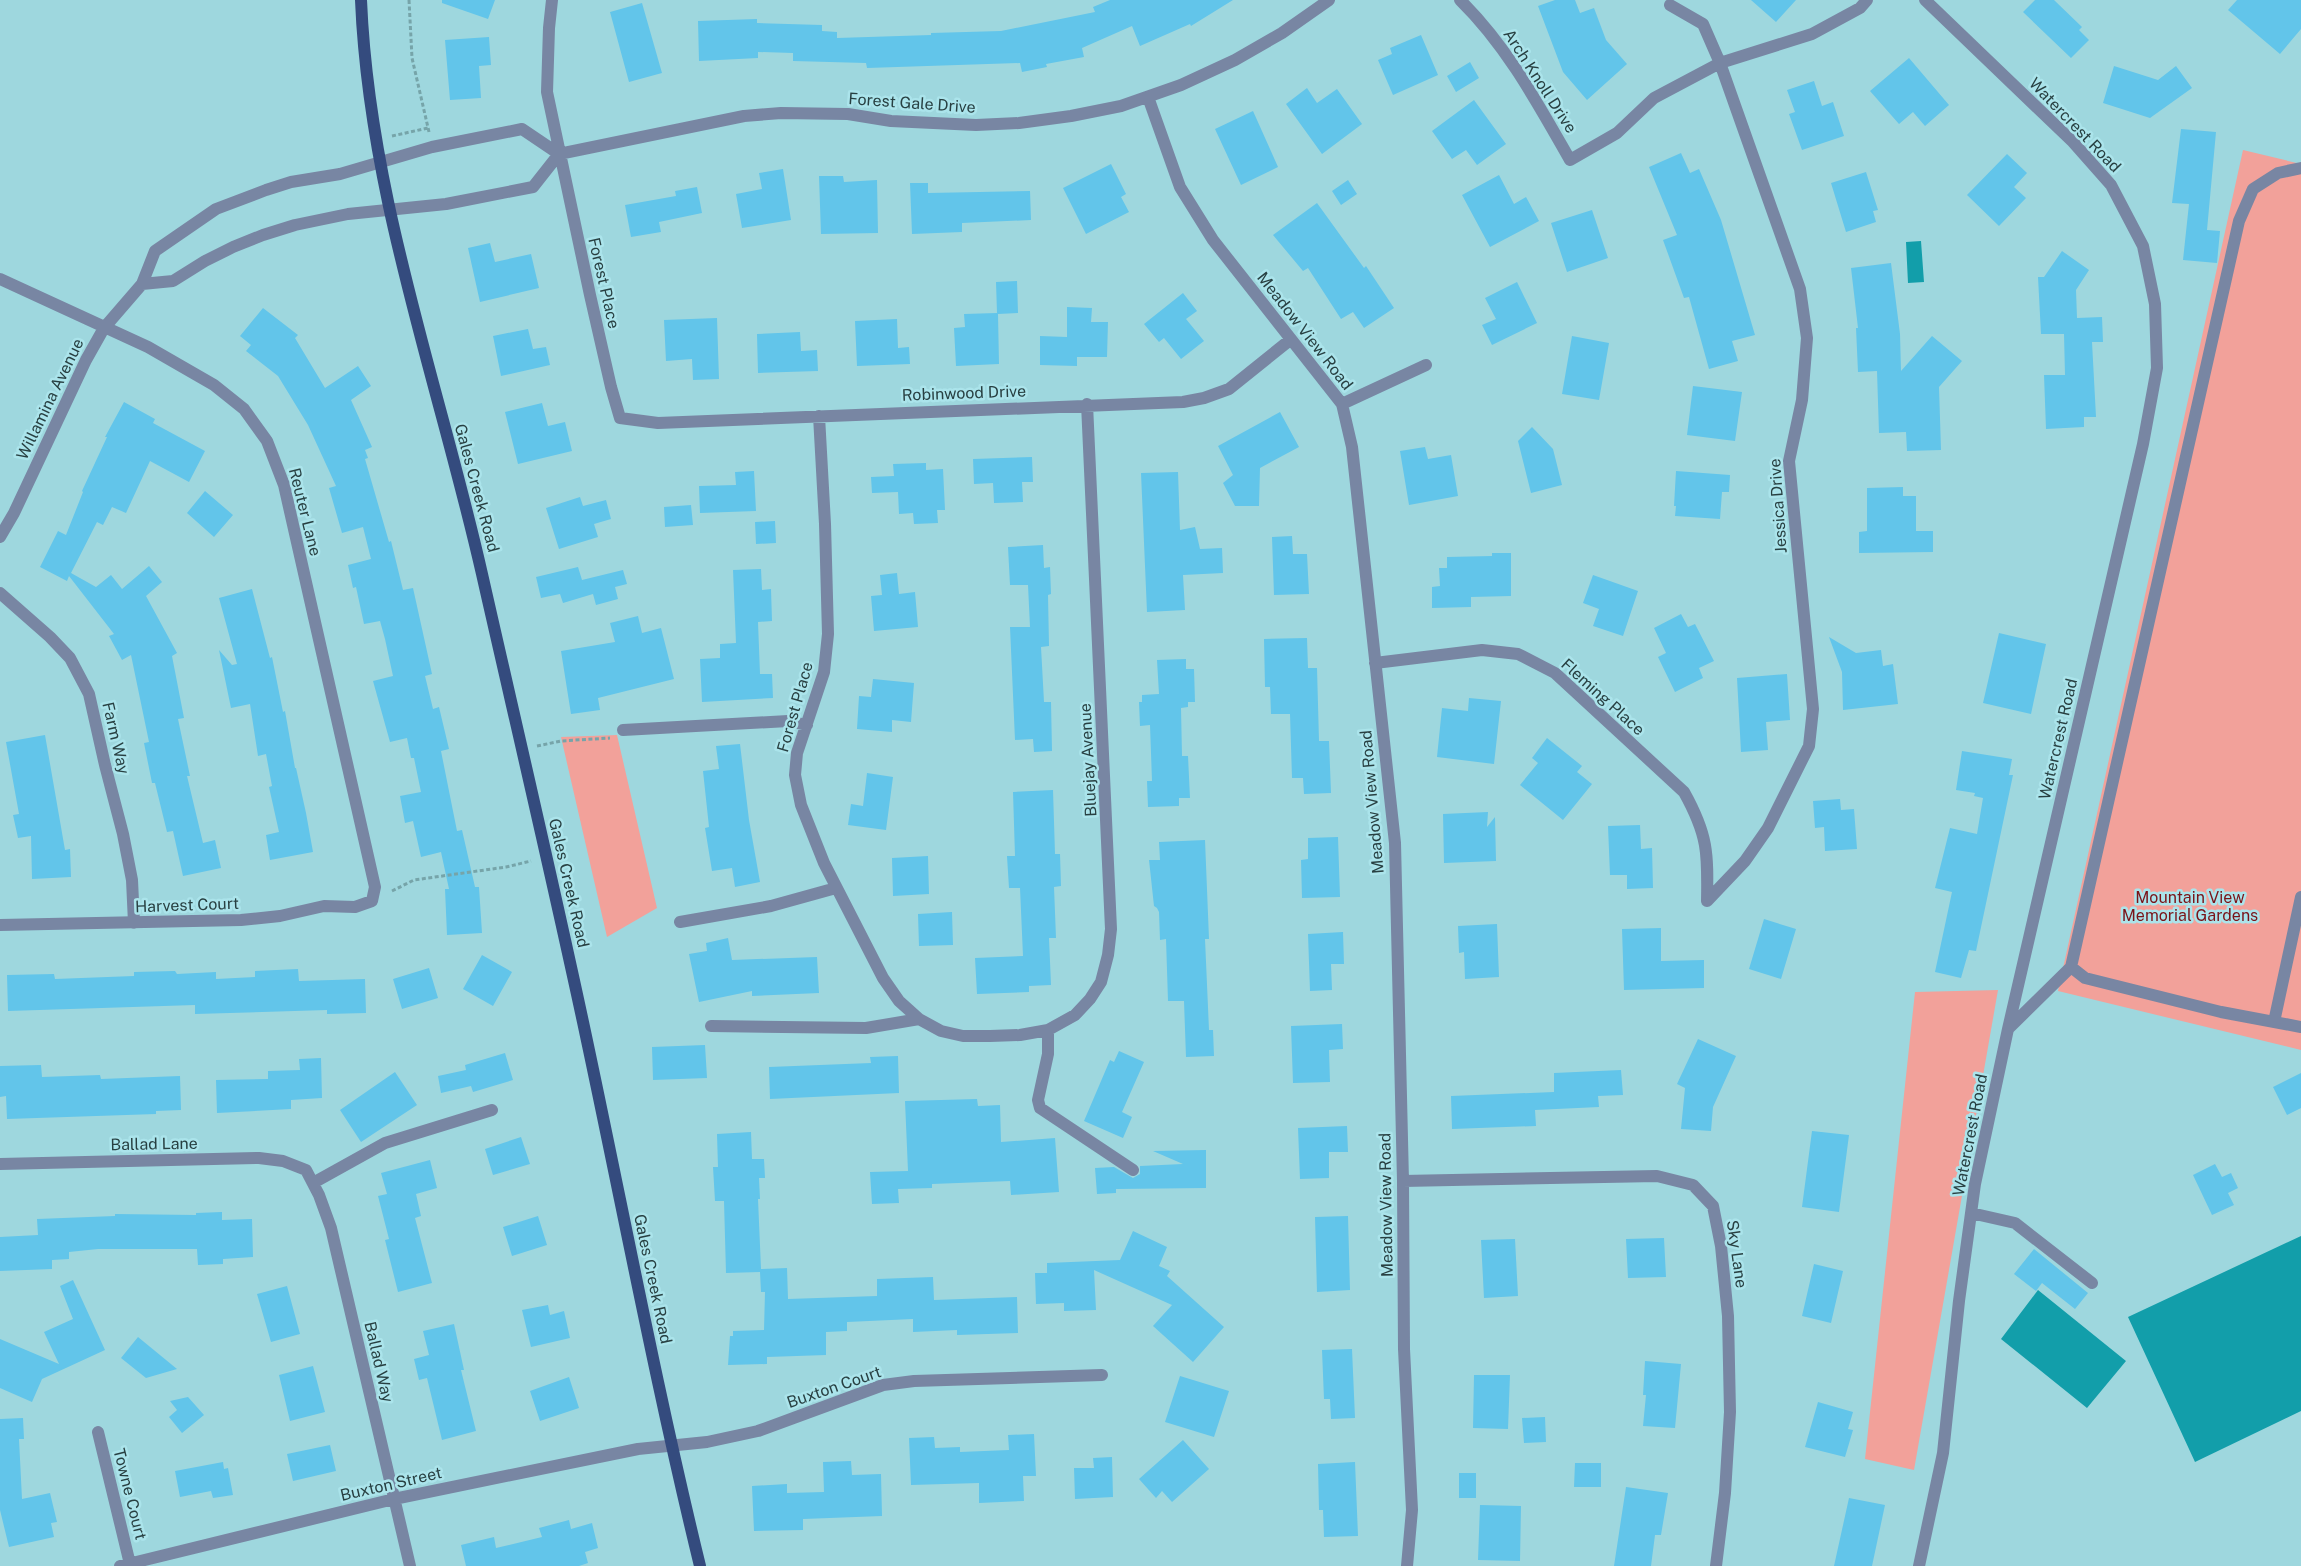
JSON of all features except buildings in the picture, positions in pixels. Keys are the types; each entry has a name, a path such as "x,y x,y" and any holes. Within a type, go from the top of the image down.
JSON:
{"main road":[{"name":"Gales Creek Road","path":"361,0 364,52 377,139 417,327 472,528 583,1021 671,1446 700,1566"}],"street":[{"path":"142,284 173,281 205,261 263,235 348,214 446,204 533,187 559,154 547,92 552,0"},
{"name":"Forest Gale Drive","path":"559,154 744,116 780,113 848,114 933,124 1019,123 1104,109 1182,85 1235,60 1282,32 1329,0"},
{"name":"Arch Knoll Drive","path":"1460,0 1474,14 1511,60 1570,160 1617,133 1654,98 1720,63"},
{"path":"1720,63 1812,34 1860,8 1867,0"},
{"name":"Watercrest Road","path":"1919,1566 1943,1453 1959,1301 1975,1184 2008,1029 2143,444 2157,368 2155,304 2143,246 2110,185 2073,142 1926,0"},
{"name":"Jessica Drive","path":"1670,5 1703,24 1720,63 1800,289 1807,338 1802,400 1789,461 1813,709 1809,746 1768,828 1745,861 1707,901"},
{"name":"Meadow View Road","path":"1148,97 1180,187 1213,240 1342,404 1352,447 1395,843 1403,1181 1404,1349 1412,1510 1407,1566"},
{"path":"382,162 432,147 522,129 559,154"},
{"name":"Forest Place","path":"559,154 611,387 620,418"},
{"name":"Willamina Avenue","path":"0,537 14,513 86,360 104,328 142,284 155,250 216,209 291,182 340,174 382,162"},
{"path":"2008,1029 2072,967 2239,221 2253,189 2278,173 2301,168"},
{"name":"Reuter Lane","path":"0,280 148,347 214,385 244,409 267,441 284,485 375,887 372,901"},
{"name":"Robinwood Drive","path":"620,418 658,423 1087,404 1183,402 1204,398 1228,389 1290,340"},
{"path":"1342,404 1426,365"},
{"name":"Bluejay Avenue","path":"990,1036 1020,1035 1048,1030 1075,1015 1090,999 1101,982 1108,955 1111,929 1087,404"},
{"name":"Forest Place","path":"819,416 825,524 828,634 824,672 797,752 795,775 801,805 836,888 883,978 899,1001 919,1019 941,1031 963,1036 990,1036"},
{"name":"Farm Way","path":"0,593 50,637 70,658 89,694 123,834 132,880 134,922"},
{"name":"Fleming Place","path":"1375,663 1482,650 1518,654 1555,673 1684,792 1697,815 1706,844 1707,901"},
{"path":"623,730 788,721 807,725"},
{"path":"680,922 771,906 836,888"},
{"path":"2274,1022 2301,898"},
{"name":"Harvest Court","path":"0,924 261,918 280,916 324,906 355,907 372,901"},
{"path":"2072,967 2085,978 2221,1012 2301,1027"},
{"path":"712,1026 866,1028 919,1019"},
{"path":"1048,1030 1048,1054 1038,1100 1040,1108 1133,1170"},
{"path":"313,1183 386,1143 492,1110"},
{"name":"Ballad Lane","path":"0,1164 260,1158 283,1161 306,1170"},
{"name":"Ballad Way","path":"306,1170 331,1228 410,1566"},
{"name":"Sky Lane","path":"1403,1181 1657,1176 1693,1185 1713,1206 1721,1246 1728,1316 1730,1412 1725,1493 1716,1566"},
{"path":"1971,1213 2015,1223 2092,1283"},
{"name":"Buxton Court","path":"671,1446 707,1442 758,1430 883,1385 914,1381 1102,1376"},
{"name":"Towne Court","path":"98,1432 125,1565"},
{"name":"Buxton Street","path":"125,1565 394,1499 638,1449 671,1446"}],"path":[{"path":"377,139 428,128 412,58 409,0"},
{"path":"522,750 561,741 613,738 623,730"},
{"path":"372,901 414,880 506,867 546,857"}],"green space":[{"name":"Mountain View Memorial Gardens","path":"2243,150 2301,164 2301,1050 2058,991"},
{"path":"617,735 657,908 607,937 561,737"},
{"path":"1998,990 1914,1470 1865,1459 1915,992"}],"water":[{"path":"1921,241 1924,282 1908,283 1906,242"},
{"path":"2301,1236 2301,1411 2195,1462 2128,1317"},
{"path":"2038,1290 2126,1361 2087,1408 2001,1339"}]}
